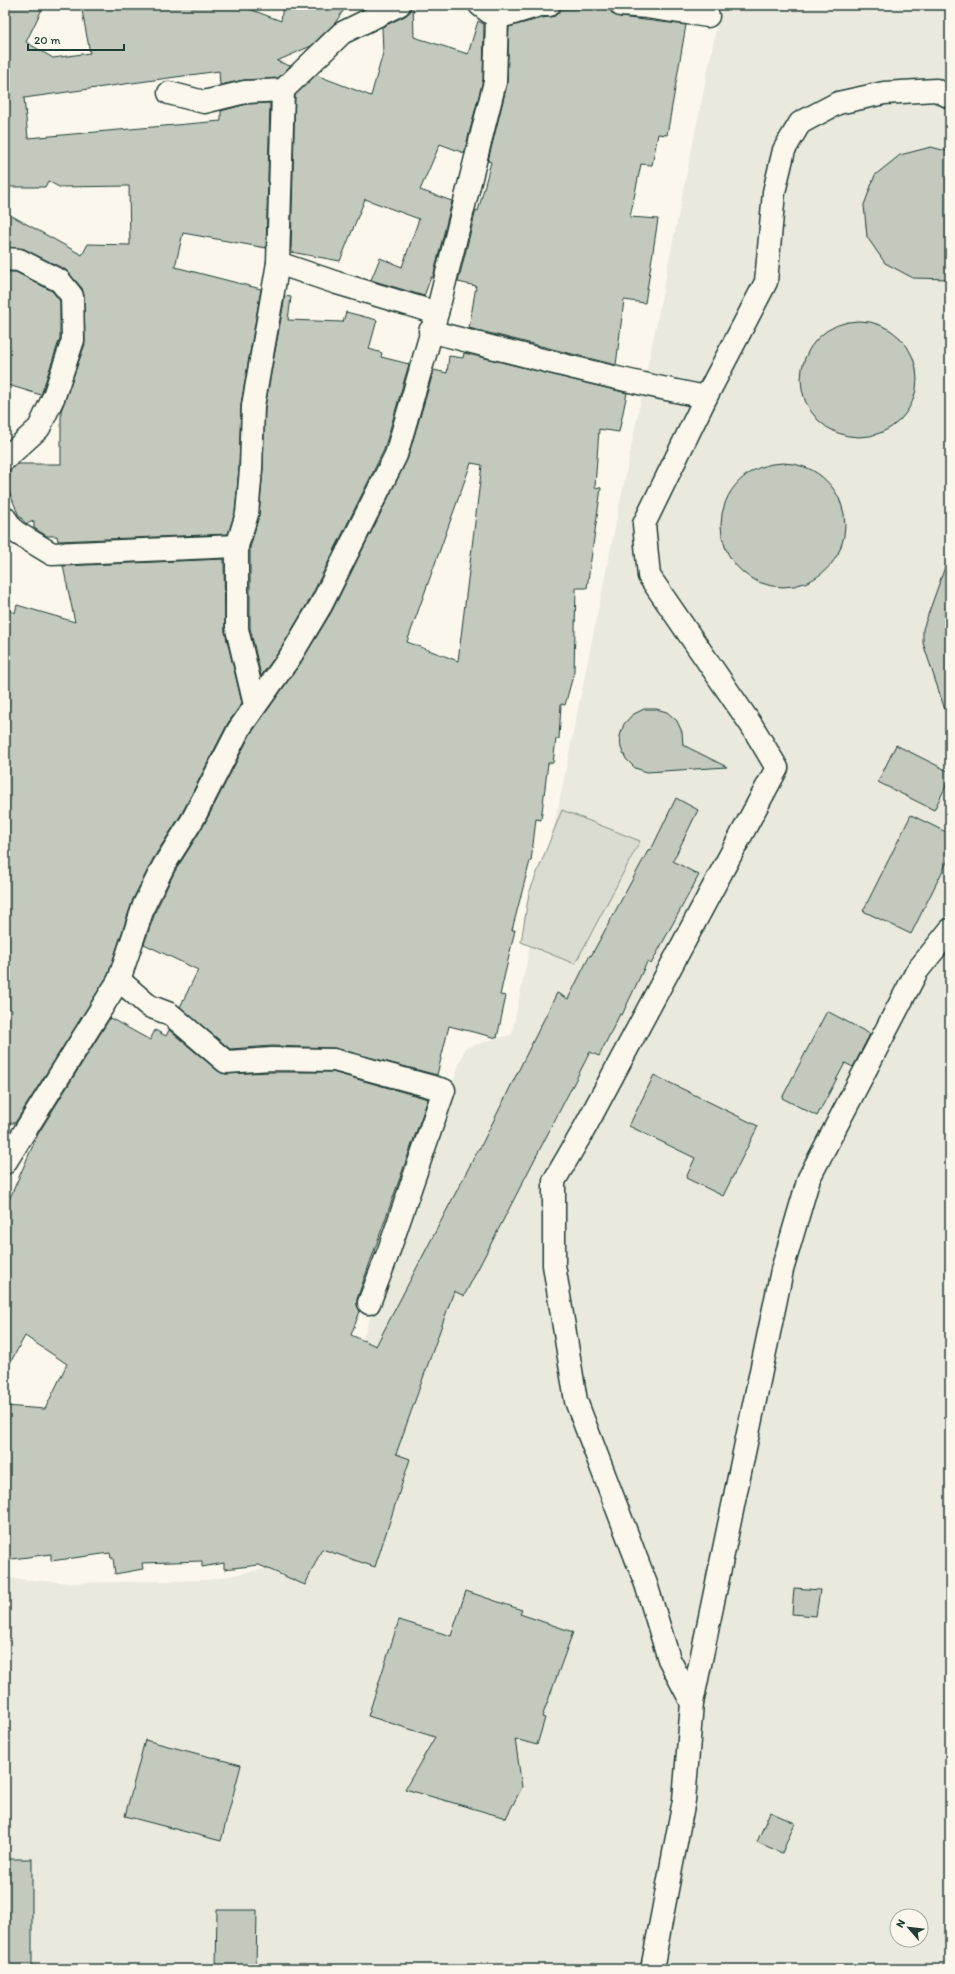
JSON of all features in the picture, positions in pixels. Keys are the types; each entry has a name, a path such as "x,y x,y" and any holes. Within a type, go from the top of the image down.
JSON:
{"street":[{"path":"169,93 204,102 245,92 283,90 342,33 399,5"},
{"path":"480,5 497,18"},
{"path":"497,18 540,6 549,5"},
{"path":"620,5 647,7 708,16"},
{"path":"7,1155 120,980 144,905 164,865 193,819 238,729 290,657 321,605 396,455 433,322 495,82 497,18"},
{"path":"255,706 237,629 237,546 247,514 253,406 278,263 283,90"},
{"path":"692,1703 669,1659 646,1584 576,1400 554,1265 554,1181 583,1131 777,768 752,726 649,576 644,524 706,396 766,282 774,192 784,150 800,124 838,103 884,93 936,90 950,98"},
{"path":"5,259 18,260 60,281 72,296 73,340 54,396 39,428 5,459"},
{"path":"278,263 337,283 433,322 562,366 629,382 706,396"},
{"path":"5,518 14,531 52,554 237,546"},
{"path":"652,1969 684,1800 692,1703 782,1270 809,1178 917,971 950,930"},
{"path":"120,980 149,1006 170,1014 226,1062 272,1059 334,1060 444,1090 388,1253 369,1303"}],"shaded area":[{"path":"721,5 950,5 950,1969 5,1969 5,1578 71,1583 209,1580 283,1565 465,1048 512,1034"},
{"path":"562,810 640,841 575,964 521,942 529,893"}],"building":[{"path":"5,5 44,5 26,42 53,58 90,53 81,5 239,5 281,21 283,5 347,5 335,23 311,46 277,61 290,66 278,78 244,80 220,85 219,71 24,98 28,138 221,121 221,111 247,104 270,103 266,248 183,233 175,267 261,289 241,404 239,468 235,512 228,534 58,541 57,536 47,536 34,528 34,521 26,524 18,514 9,491 10,470 18,464 61,464 61,411 85,344 84,296 82,288 66,270 24,249 5,247 5,212 82,255 88,244 130,245 129,186 59,187 48,181 45,187 5,187"},
{"path":"411,5 413,5 414,37 468,54 478,21 484,24 483,80 464,153 440,144 420,190 452,201 433,277 431,277 424,296 371,280 380,258 402,267 419,219 365,199 340,261 291,252 295,95 316,75 371,96 383,53 382,27 405,16 410,12"},
{"path":"561,9 609,9 614,15 620,17 686,25 667,135 658,134 652,165 641,164 630,217 658,219 645,303 624,300 616,365 469,328 476,286 458,282 476,210 478,211 491,162 488,161 507,85 509,27 555,16"},
{"path":"931,147 950,152 950,279 913,278 885,263 867,237 864,205 875,175 900,155"},
{"path":"5,272 16,272 52,291 60,301 60,338 41,395 5,384"},
{"path":"285,296 291,297 288,320 343,322 346,312 377,320 369,349 382,353 381,357 409,364 384,450 310,599 280,650 261,676 250,628 250,548 259,515 263,469 265,407"},
{"path":"859,321 870,322 881,326 900,338 912,357 916,368 916,390 912,401 900,420 881,432 870,436 859,437 848,436 837,432 818,420 806,401 802,390 801,379 802,368 806,357 818,338 837,326 848,322"},
{"path":"464,353 627,393 619,432 599,429 595,487 601,488 587,588 576,588 574,672 565,705 561,704 559,739 556,739 553,763 548,763 541,820 536,819 531,861 512,930 515,930 500,995 506,996 497,1038 449,1026 437,1075 334,1048 272,1046 230,1049 180,1007 198,970 144,944 156,910 175,871 204,825 250,735 300,664 332,611 407,460 434,370 447,373 449,356 463,358","holes":["471,463 482,465 458,661 407,642"]},
{"path":"789,463 807,467 818,473 831,485 841,501 845,525 841,549 835,560 823,573 801,585 777,587 759,583 748,577 735,565 723,543 721,519 725,501 731,490 743,477 765,465"},
{"path":"224,559 225,632 242,703 228,723 182,813 153,859 133,899 108,975 15,1123 5,1123 5,1026 12,1010 5,1007 5,753 8,751 5,747 5,608 15,613 17,605 75,622 63,566"},
{"path":"946,564 950,564 950,709 945,710 923,643 923,629"},
{"path":"644,709 656,709 667,712 677,721 682,732 683,745 727,767 647,772 635,768 626,759 621,748 620,736 624,724 632,715"},
{"path":"896,745 950,772 950,778 934,810 878,782"},
{"path":"676,798 698,810 673,861 699,875 651,964 647,962 622,1015 620,1014 599,1056 590,1052 464,1296 454,1291 396,1454 410,1459 375,1567 322,1549 305,1585 259,1565 224,1569 224,1563 202,1567 202,1561 142,1563 143,1569 115,1574 113,1558 111,1558 110,1553 51,1561 51,1554 5,1560 5,1406 45,1409 67,1364 25,1336 5,1372 5,1209 38,1134 110,1018 150,1040 155,1030 166,1036 169,1030 218,1071 226,1074 332,1072 428,1099 357,1299 357,1305 360,1311 351,1335 376,1346 480,1148 557,993 568,999 590,955 591,956 649,849 651,850"},
{"path":"911,815 950,834 950,856 911,934 863,911"},
{"path":"827,1011 870,1034 853,1067 845,1063 817,1116 782,1098"},
{"path":"654,1075 758,1126 723,1196 686,1178 695,1158 629,1126"},
{"path":"794,1588 820,1590 816,1616 792,1614"},
{"path":"466,1591 522,1610 520,1614 573,1632 542,1717 545,1718 537,1745 515,1739 522,1787 506,1818 405,1789 435,1737 368,1716 399,1620 451,1636"},
{"path":"145,1740 241,1765 221,1841 125,1816"},
{"path":"770,1812 795,1823 782,1853 757,1842"},
{"path":"5,1859 32,1859 32,1969 5,1969"},
{"path":"217,1910 257,1910 256,1969 216,1969"}]}
